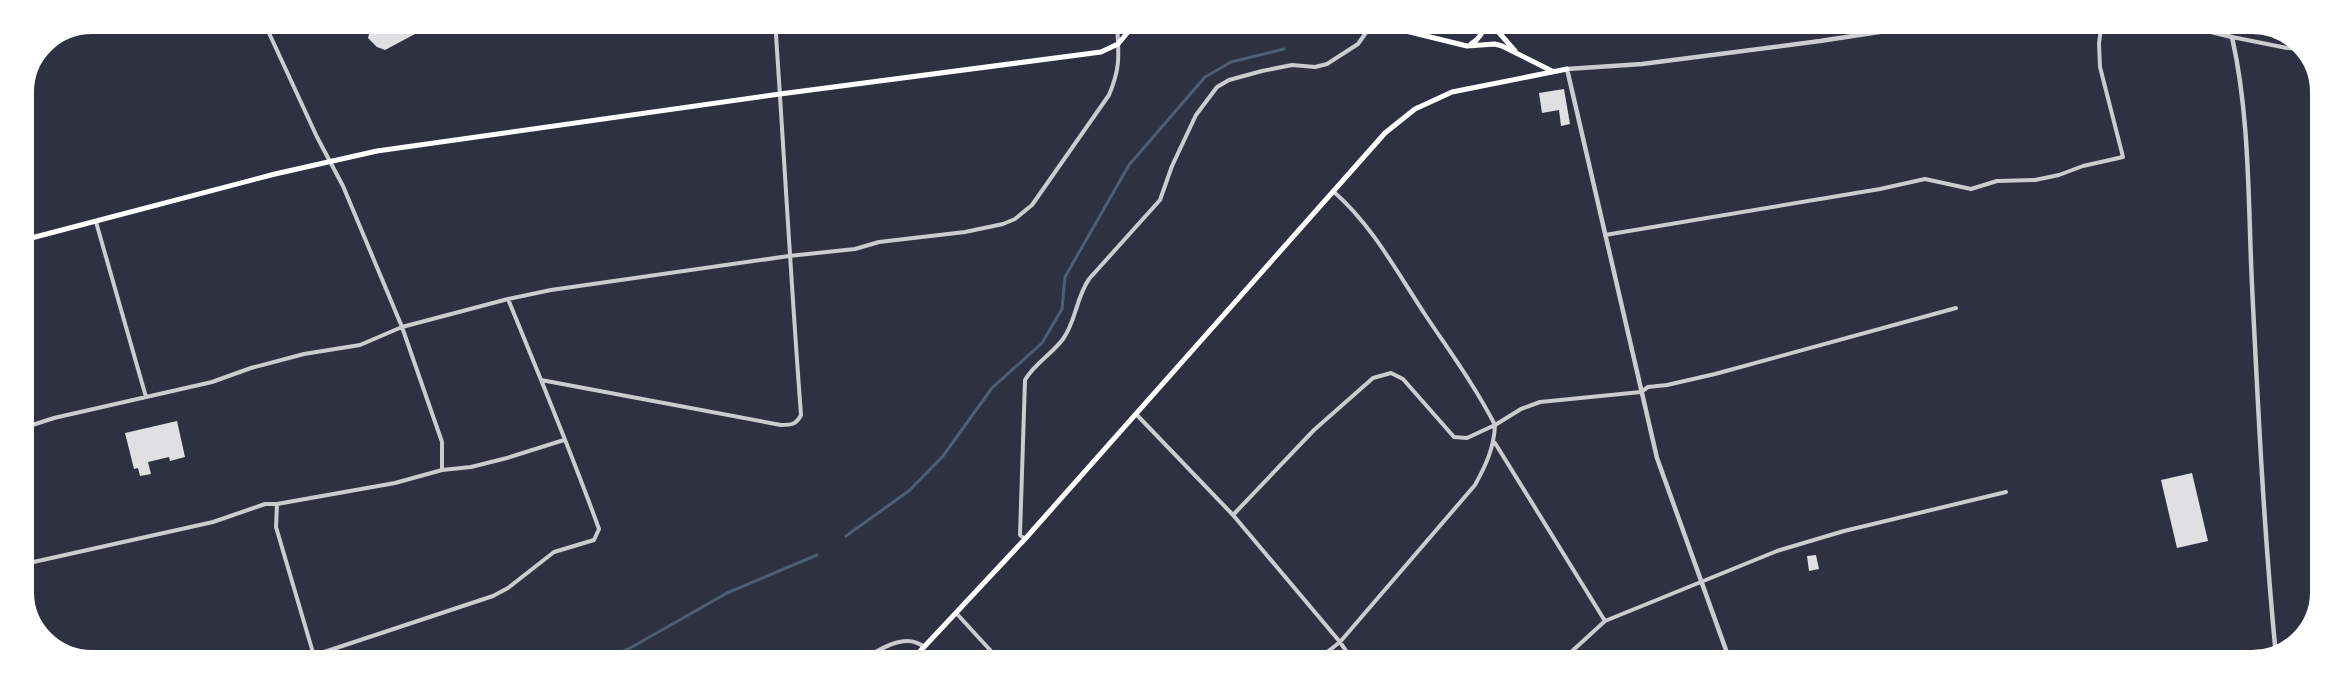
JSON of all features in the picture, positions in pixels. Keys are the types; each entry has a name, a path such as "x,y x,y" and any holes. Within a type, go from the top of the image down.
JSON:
{"main road":[{"path":"30,238 377,151 780,94 1082,56 1111,49 1130,30"},
{"path":"1398,30 1467,46 1495,44 1552,71"},
{"path":"1467,46 1477,41 1482,30"},
{"path":"1496,30 1519,54"},
{"path":"917,654 1025,539 1385,133 1415,109 1452,92 1567,69"}],"street":[{"path":"268,30 317,137 343,186 402,327 442,442 442,470"},
{"path":"541,381 781,425 792,425 798,422 801,415 776,30"},
{"path":"30,426 54,418 212,382 251,368 304,354 360,345 402,327 551,290 789,256 855,249 879,242 965,232 1003,224 1023,214 1032,205 1109,94 1118,76 1120,62 1117,30"},
{"path":"1025,539 1020,535 1025,381 1029,373 1064,339 1083,288 1089,279 1160,200 1172,166 1206,99 1217,87 1246,75 1292,65 1315,67 1327,64 1358,44 1368,30"},
{"path":"1727,654 1664,480 1641,392 1567,69 1642,64 1820,42 1895,30"},
{"path":"1605,235 1880,189 1915,180 1934,180 1971,189 1997,181 2034,180 2123,157 2100,67 2101,30"},
{"path":"2205,30 2296,48"},
{"path":"2232,36 2240,75 2246,158 2253,316 2275,650"},
{"path":"1325,654 1340,642 1475,485 1489,460 1494,442 1495,424 1473,385 1374,236 1352,208 1334,192"},
{"path":"96,222 146,397"},
{"path":"320,654 493,596 508,588 554,552 594,540 599,529 508,299"},
{"path":"1233,515 1314,430 1373,378 1391,373 1403,379 1454,437 1467,438 1521,409 1540,402 1641,392 1648,387 1667,385 1735,369 1956,308"},
{"path":"1136,414 1233,515 1349,654"},
{"path":"30,563 213,522 265,504 277,504 395,483 442,470 471,467 564,440"},
{"path":"1494,442 1605,621"},
{"path":"1569,654 1605,621 1777,551 1807,541 2006,492"},
{"path":"277,504 276,527 313,654"},
{"path":"957,614 994,654"},
{"path":"874,654 910,639 924,647"}],"building":[{"path":"370,30 413,30 415,34 385,50 377,47 368,38"},
{"path":"1564,89 1570,124 1561,126 1559,110 1542,113 1539,93"},
{"path":"177,421 185,457 170,461 169,457 148,462 151,474 140,476 138,468 134,469 125,433"},
{"path":"2192,473 2208,541 2177,548 2161,480"},
{"path":"1816,555 1819,569 1809,571 1807,556"}],"waterway":[{"path":"846,536 910,490 943,456 992,388 1042,343 1062,309 1065,277 1129,165 1205,77 1231,62 1284,49"},
{"path":"617,654 727,593 817,555"}]}
